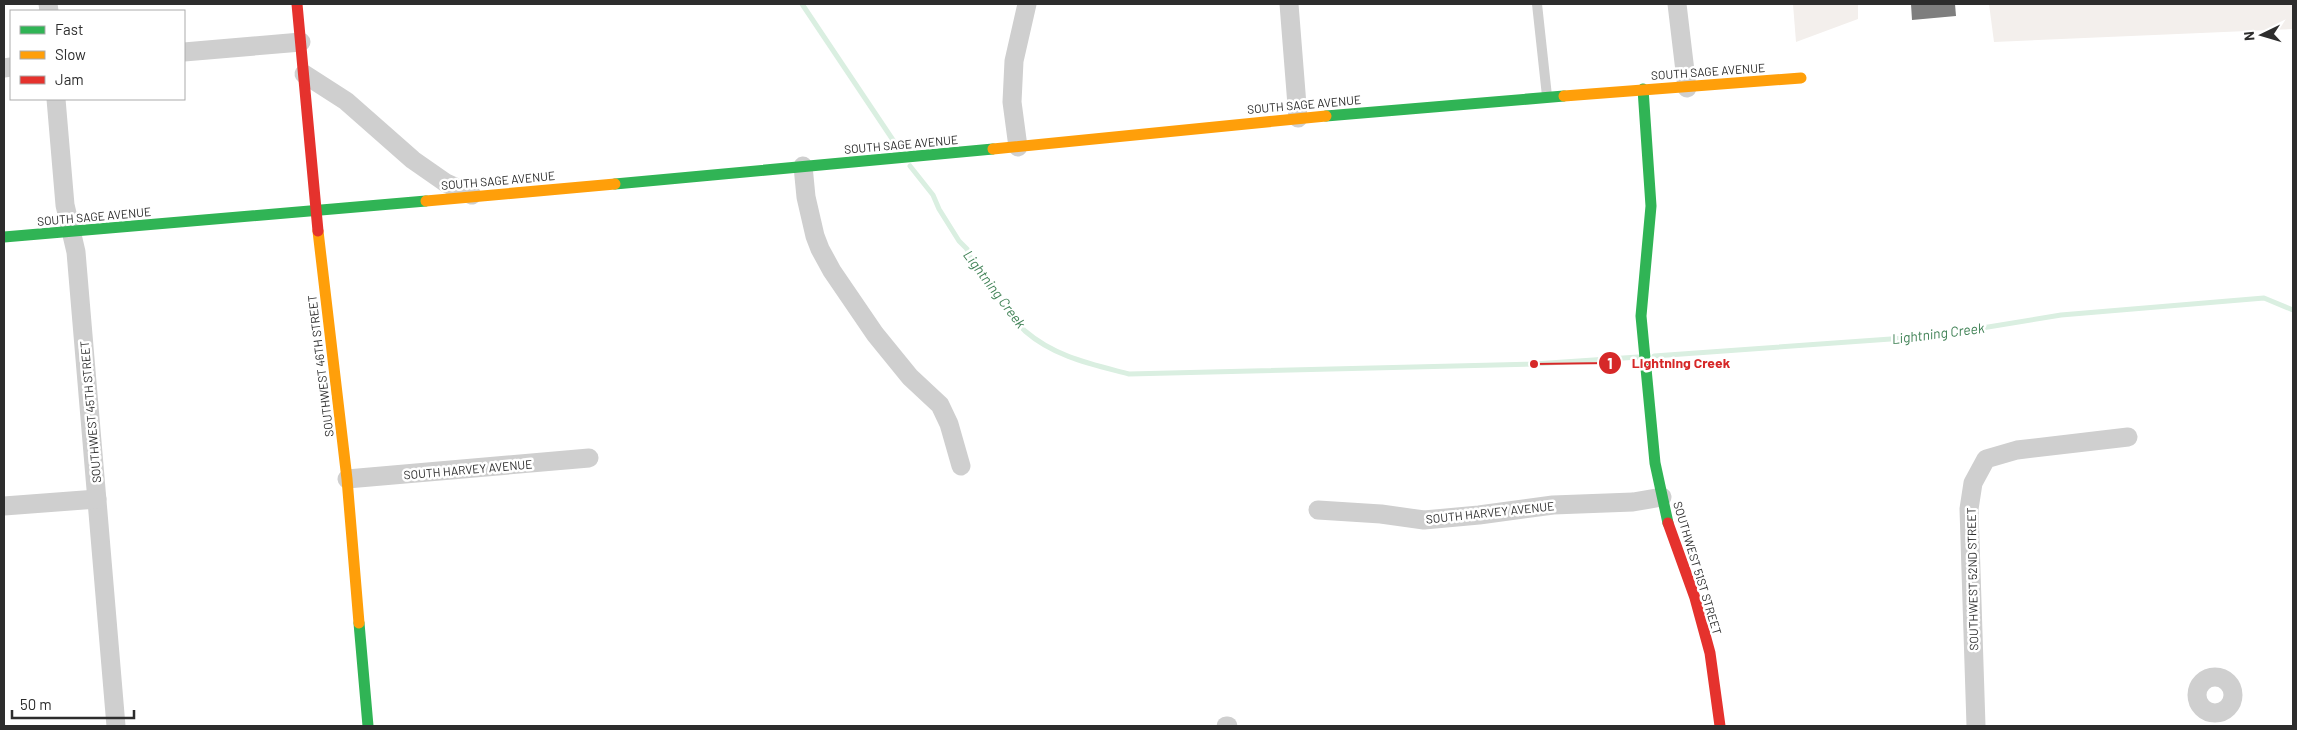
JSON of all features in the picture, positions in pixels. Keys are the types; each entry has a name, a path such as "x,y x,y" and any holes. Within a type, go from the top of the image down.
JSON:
{"street":[{"name":"SOUTHWEST 46TH STREET","path":"297,4 316,212 348,479 368,726"},
{"path":"1018,147 1012,102 1014,61 1027,4"},
{"path":"1288,4 1298,118"},
{"path":"1677,4 1687,88"},
{"path":"185,52 301,42"},
{"path":"304,74 346,101 413,160 431,173 473,196"},
{"name":"SOUTH SAGE AVENUE","path":"4,237 316,212 1018,147 1298,118 1643,89 1687,88 1800,78"},
{"name":"SOUTHWEST 51ST STREET","path":"1643,89 1651,206 1641,316 1655,463 1670,531 1695,598 1710,653 1720,726"},
{"name":"SOUTHWEST 45TH STREET","path":"56,100 66,205 76,252 116,726"},
{"path":"803,166 808,204 820,249 832,271 876,334 910,377 940,405 949,424 961,466"},
{"name":"SOUTHWEST 52ND STREET","path":"1976,726 1969,509 1973,483 1986,459 2017,450 2128,437"},
{"name":"SOUTH HARVEY AVENUE","path":"348,479 589,458"},
{"name":"SOUTH HARVEY AVENUE","path":"1318,510 1381,514 1424,520 1553,505 1633,502 1662,497"},
{"path":"4,506 97,499"}],"lane":[{"path":"1537,4 1548,97"}],"shaded area":[{"path":"1793,4 1858,4 1858,19 1796,42"},
{"path":"1989,4 2293,4 2293,29 1994,42"}],"building":[{"path":"1911,4 1955,4 1956,16 1912,20"}],"waterway":[{"name":"Lightning Creek","path":"802,4 899,149"},
{"name":"Lightning Creek","path":"910,166 933,195 939,209 959,241 967,249 968,254 1000,296 1000,300 1025,331 1061,353 1101,367 1129,374 1534,364 1638,357"},
{"name":"Lightning Creek","path":"1654,356 1933,336 2061,315 2264,298 2293,310"}],"traffic: fast":[{"path":"1643,89 1651,206 1641,316 1655,463 1668,523"},
{"path":"1326,116 1564,96"},
{"path":"615,184 993,149"},
{"path":"4,237 426,201"},
{"path":"359,623 368,726"}],"traffic: slow":[{"path":"1564,96 1801,78"},
{"path":"993,149 1326,116"},
{"path":"426,201 615,184"},
{"path":"318,231 347,479 359,623"}],"traffic: jam":[{"path":"297,4 318,231"},
{"path":"1668,523 1695,598 1710,653 1720,726"}],"place":[{"name":"Lightning Creek","path":"1534,364"}]}
